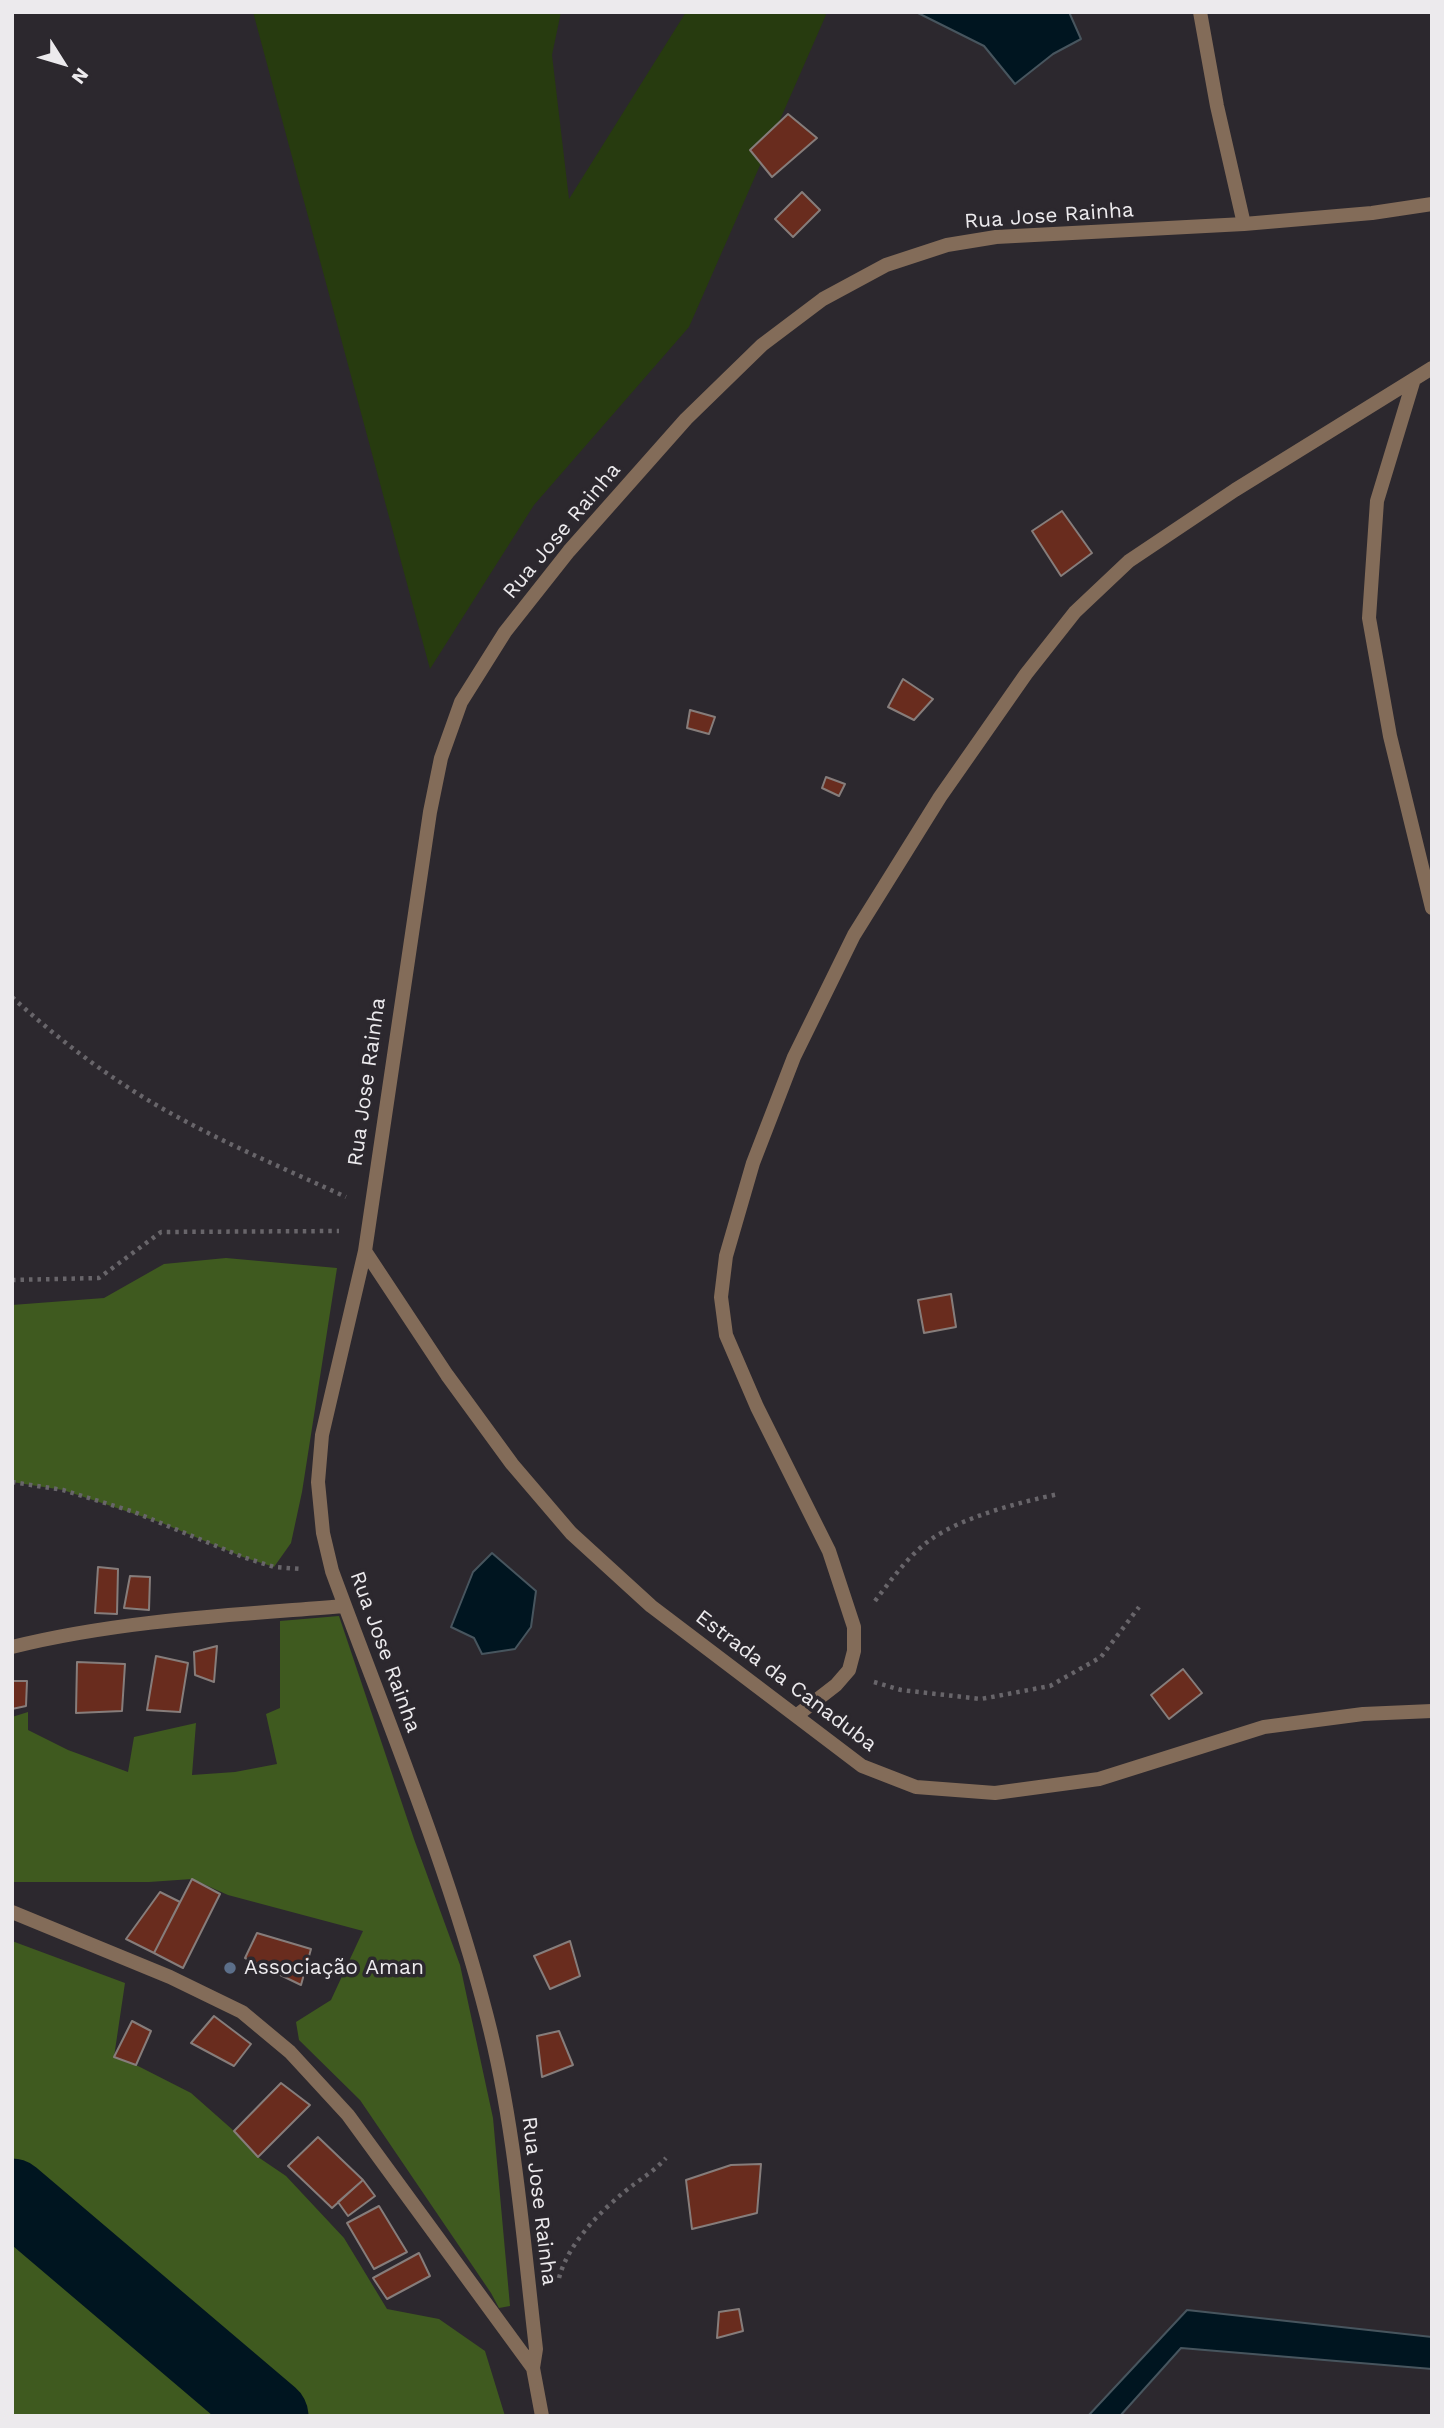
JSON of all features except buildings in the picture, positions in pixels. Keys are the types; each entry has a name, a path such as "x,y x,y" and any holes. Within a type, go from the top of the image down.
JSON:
{"street":[{"path":"1200,12 1217,107 1244,224"},
{"name":"Rua Jose Rainha","path":"542,2416 533,2368 536,2349 515,2176 501,2080 488,2018 438,1859 332,1571 323,1533 318,1482 322,1435 365,1251 430,812 440,758 461,702 513,621 569,551 686,419 762,345 823,299 886,265 947,245 996,237 1244,224 1372,214 1432,204"},
{"path":"796,1716 846,1674 854,1651 854,1627 829,1551 757,1407 726,1335 721,1297 726,1256 753,1163 794,1057 854,935 940,797 1026,674 1075,612 1129,561 1236,490 1432,368"},
{"path":"1414,379 1377,501 1369,618 1390,736 1432,908"},
{"name":"Estrada da Canaduba","path":"365,1251 447,1375 512,1464 571,1532 651,1606 862,1766 916,1787 996,1793 1099,1779 1264,1727 1363,1714 1432,1711"},
{"path":"12,1647 96,1631 188,1619 345,1606"},
{"path":"12,1912 170,1977 242,2012 290,2052 348,2115 533,2368"}],"path":[{"path":"12,997 85,1058 135,1092 192,1124 370,1209"},
{"path":"12,1279 99,1278 161,1232 367,1231"},
{"path":"12,1482 63,1490 134,1512 274,1567 332,1571"},
{"path":"854,1627 910,1557 932,1538 971,1520 1027,1501 1059,1494"},
{"path":"846,1674 901,1690 981,1699 1050,1686 1101,1657 1139,1607"},
{"path":"561,2270 584,2231 624,2192 651,2174 666,2158"}],"green space":[{"path":"253,12 561,12 552,55 569,199 686,12 824,12 826,15 689,327 534,505 430,669"},
{"path":"226,1258 337,1268 302,1492 291,1543 274,1567 162,1523 63,1490 12,1482 12,1305 104,1298 164,1264"},
{"path":"339,1616 414,1839 460,1965 493,2118 510,2306 499,2308 360,2100 299,2040 296,2022 331,2000 363,1931 228,1895 192,1879 149,1882 12,1882 12,1717 28,1712 28,1730 68,1750 128,1772 134,1737 196,1723 192,1775 235,1772 277,1764 266,1714 280,1708 280,1621"},
{"path":"12,1941 125,1983 114,2057 191,2093 234,2131 258,2157 286,2176 344,2238 387,2309 439,2319 485,2351 505,2416 12,2416"}],"water":[{"path":"916,12 1069,12 1081,39 1053,54 1015,84 984,46"},
{"path":"492,1553 536,1591 531,1627 515,1649 482,1654 474,1638 451,1627 473,1572"},
{"path":"1187,2310 1432,2337 1432,2369 1181,2348 1120,2416 1088,2416"}],"waterway":[{"path":"12,2196 271,2416"}],"place":[{"name":"Associação Aman","path":"230,1968"}]}
